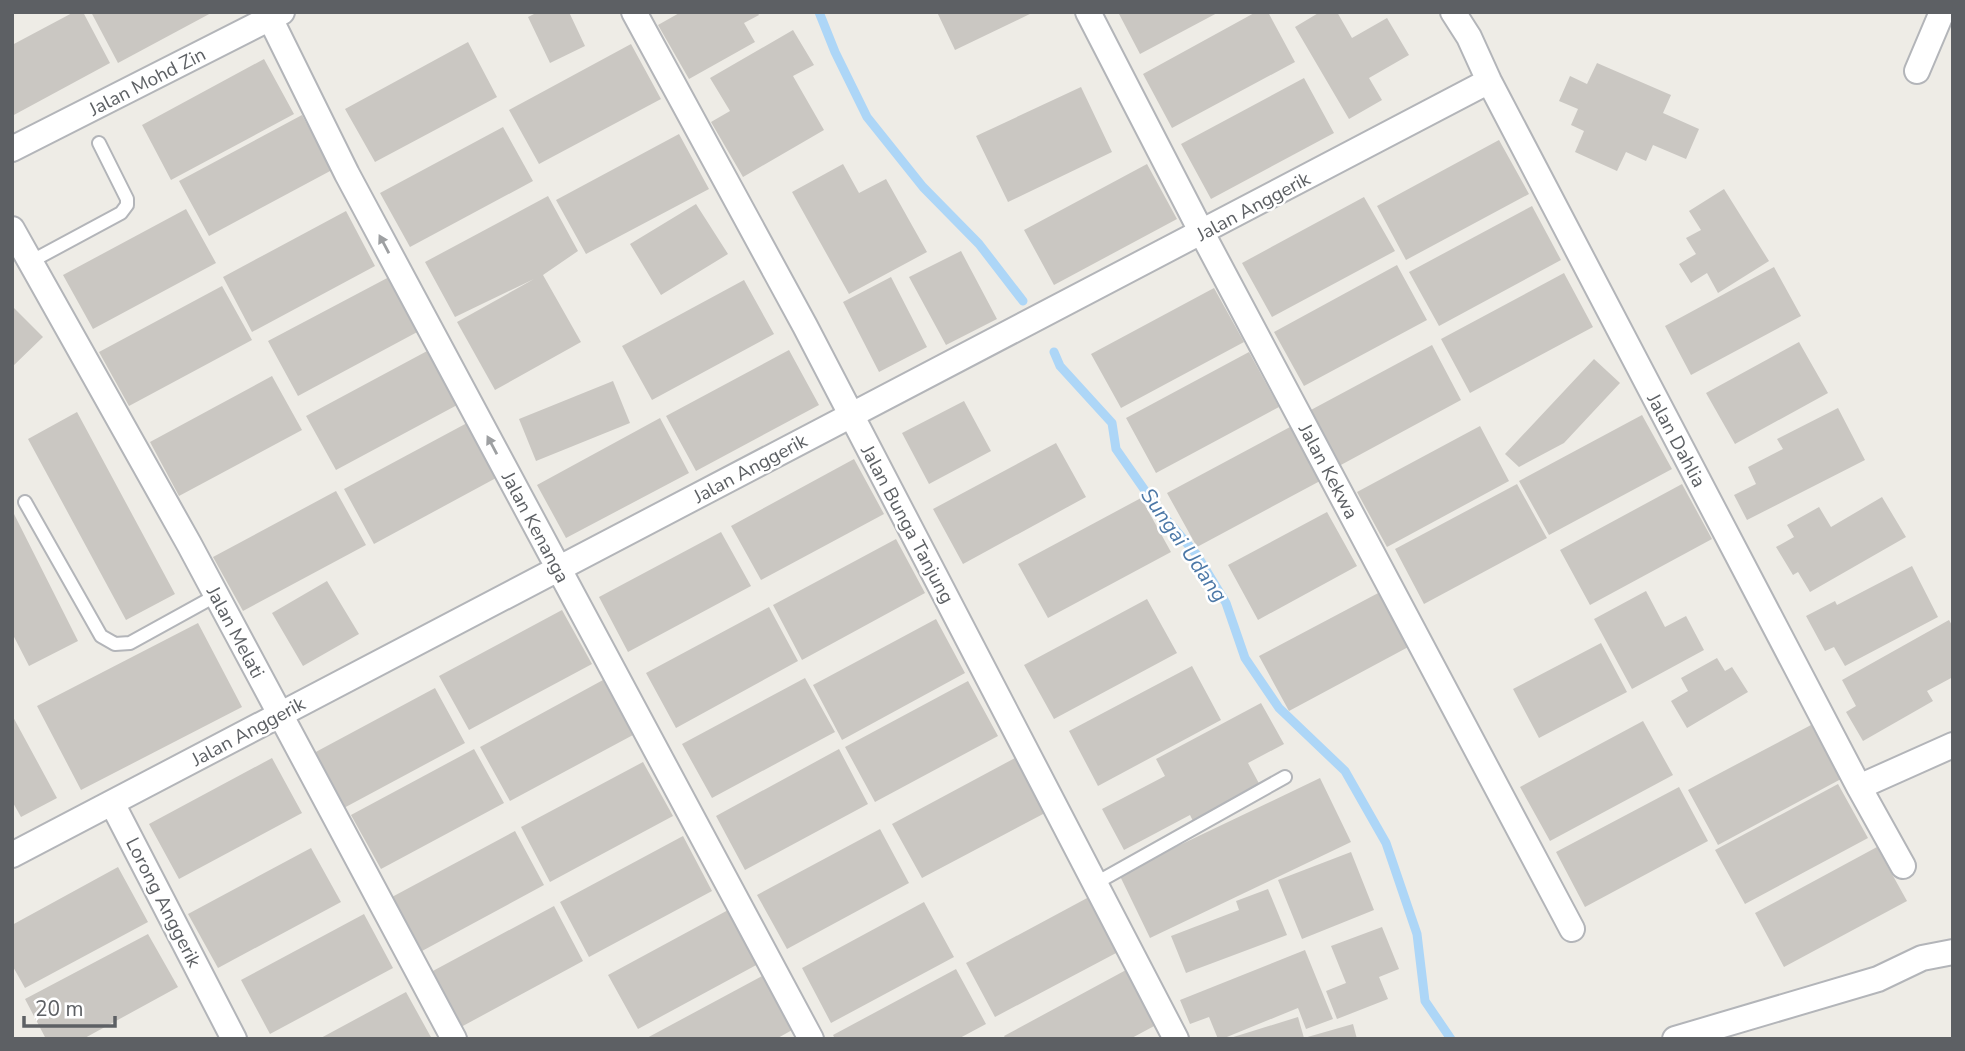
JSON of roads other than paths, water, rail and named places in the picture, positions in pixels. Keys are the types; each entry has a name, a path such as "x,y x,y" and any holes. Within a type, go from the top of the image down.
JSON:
{"street":[{"name":"Jalan Bunga Tanjung","path":"634,12 798,314 1176,1039"},
{"name":"Jalan Kekwa","path":"1088,12 1202,233 1572,929"},
{"name":"Jalan Dahlia","path":"1453,12 1469,37 1489,81 1903,866"},
{"path":"1917,71 1942,12"},
{"name":"Jalan Mohd Zin","path":"12,149 273,14"},
{"name":"Jalan Kenanga","path":"273,14 347,174 811,1039"},
{"name":"Jalan Anggerik","path":"12,855 1489,81"},
{"name":"Jalan Melati","path":"12,229 217,595 454,1039"},
{"path":"1859,787 1953,745"},
{"name":"Lorong Anggerik","path":"112,803 234,1039"},
{"path":"1675,1039 1878,979 1922,958 1953,952"}],"lane":[{"path":"30,262 121,213 127,205 127,198 99,143"},
{"path":"25,502 101,636 115,644 130,643 217,595"},
{"path":"1096,883 1285,777"}],"waterway":[{"name":"Sungai Udang","path":"819,12 867,117 923,187 979,244 1023,301"},
{"name":"Sungai Udang","path":"1054,352 1060,366 1112,423 1116,449 1160,512 1197,555 1226,603 1245,658 1279,708 1345,771 1386,843 1417,934 1425,1001 1451,1039"}]}
